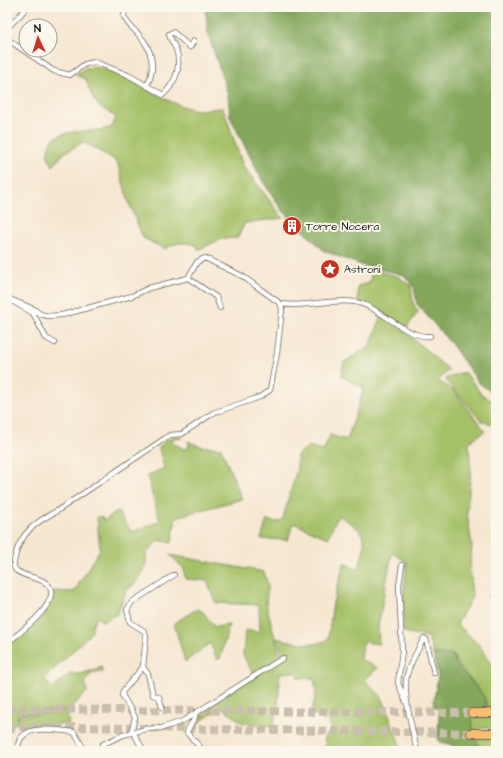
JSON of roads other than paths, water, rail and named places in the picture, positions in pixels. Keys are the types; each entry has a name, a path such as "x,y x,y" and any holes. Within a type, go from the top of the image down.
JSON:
{"highway":[{"path":"472,713 496,711"},
{"path":"471,733 496,733"}],"street":[{"path":"7,30 14,19 24,12 26,7"},
{"path":"125,7 124,16 131,27 143,40 151,57 153,72 147,85"},
{"path":"7,39 59,72 70,75 85,64 95,62 117,70 147,85 163,96 175,80 178,72 176,49 169,34 173,32 190,47 194,41"},
{"path":"9,299 34,309 40,314 48,316 62,315 132,296 150,288 188,278 197,262 205,258 242,276 281,304 292,306 303,304 355,302 379,312 415,333 430,336"},
{"path":"188,278 216,297 220,308"},
{"path":"9,299 14,304 33,313 46,338 54,342"},
{"path":"7,644 45,610 50,595 50,589 45,582 22,573 15,568 13,563 22,537 38,521 57,511 170,435 182,434 213,413 260,397 270,390 277,353 281,304"},
{"path":"402,565 399,586 402,651 398,683 409,707"},
{"path":"144,751 132,732 135,718 122,695 123,691 143,667 146,636 144,631 130,622 128,619 127,610 132,602 174,575"},
{"path":"496,587 496,596"},
{"path":"418,751 409,707 407,675 424,638 426,639 434,673"},
{"path":"99,751 103,744 132,732 146,728 162,728 183,721 283,658"},
{"path":"143,667 148,674 153,695 159,697 162,707"},
{"path":"196,712 195,719 187,730 187,733 200,747 199,751"},
{"path":"18,751 18,742 26,732 38,731 74,732 85,751"}],"tunnel":[{"path":"7,709 472,713"},
{"path":"7,726 471,733"}],"place":[{"name":"Torre Nocera","path":"292,226"},
{"name":"Astroni","path":"330,269"}]}
